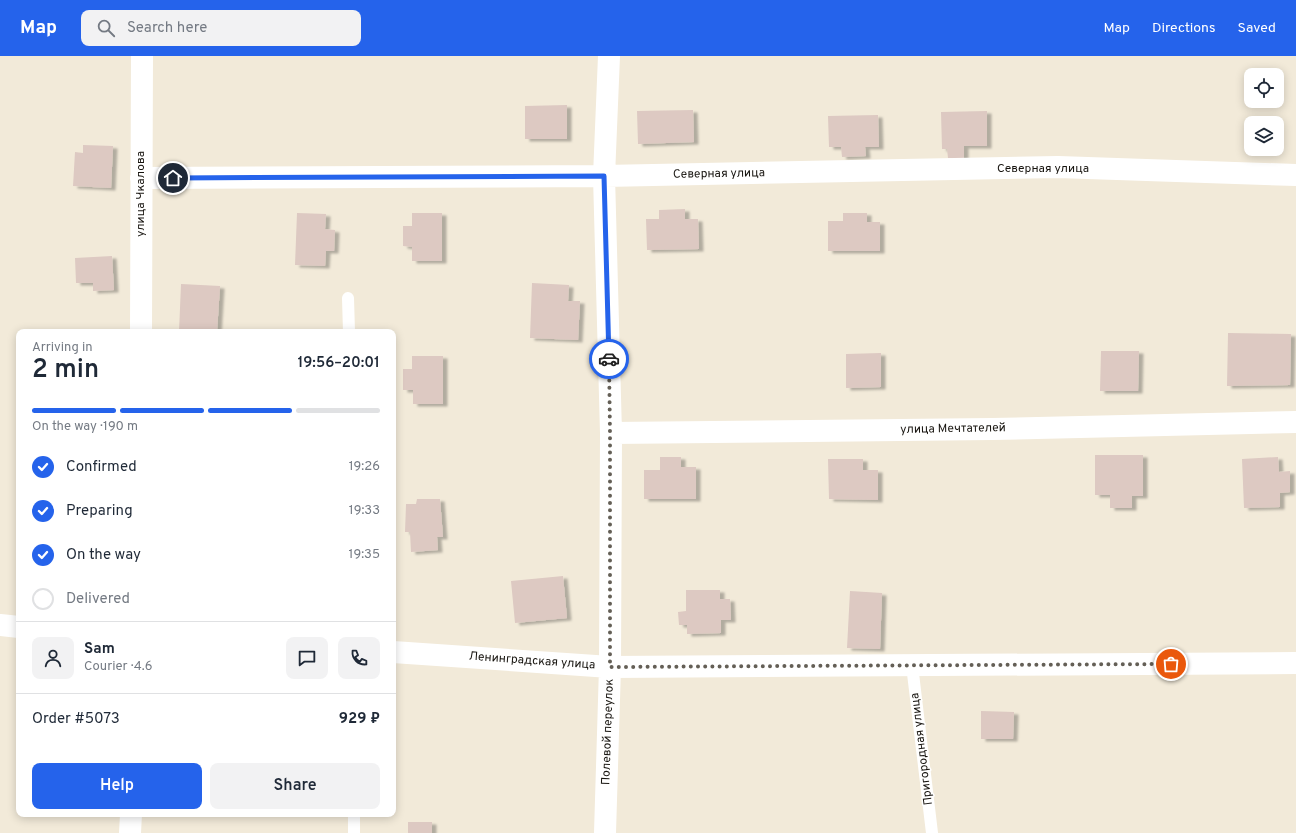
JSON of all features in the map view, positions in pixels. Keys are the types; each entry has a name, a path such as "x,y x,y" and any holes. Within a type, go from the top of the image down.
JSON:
{"street":[{"name":"улица Чкалова","path":"141,329 142,56"},
{"name":"Полевой переулок","path":"605,833 610,667 610,433 604,176 609,56"},
{"name":"Северная улица","path":"141,178 604,176 1058,167 1296,175"},
{"name":"улица Мечтателей","path":"610,433 1000,428 1296,422"},
{"path":"0,625 16,627"},
{"name":"Ленинградская улица","path":"396,652 610,667 1296,663"},
{"path":"130,833 131,817"}],"lane":[{"path":"348,298 349,329"},
{"name":"Пригородная улица","path":"912,665 932,833"},
{"path":"354,817 354,833"}],"building":[{"path":"567,105 567,139 525,139 525,106"},
{"path":"693,110 694,142 638,144 637,111"},
{"path":"987,111 987,146 964,146 964,158 948,158 947,149 942,149 941,112"},
{"path":"878,115 879,147 865,147 866,156 842,157 841,147 829,147 828,116"},
{"path":"83,145 113,146 111,188 73,186 75,152 83,153"},
{"path":"685,209 685,219 698,219 699,249 647,250 646,219 659,219 659,210"},
{"path":"297,213 326,214 325,229 335,230 334,251 326,251 325,266 295,265"},
{"path":"412,213 442,213 442,261 412,261 412,247 403,246 403,226 412,226"},
{"path":"843,213 867,213 867,222 880,222 880,251 828,251 828,221 843,221"},
{"path":"112,256 114,290 93,291 93,283 76,283 75,258"},
{"path":"532,283 569,285 568,301 580,301 578,340 530,338"},
{"path":"181,284 220,286 217,329 179,329"},
{"path":"1228,333 1291,334 1290,385 1227,386"},
{"path":"1101,351 1139,351 1138,391 1100,391"},
{"path":"881,353 881,387 846,388 846,354"},
{"path":"412,356 443,356 443,404 413,404 413,390 403,390 403,369 412,369"},
{"path":"1095,455 1143,455 1143,496 1132,496 1132,508 1110,508 1110,495 1095,495"},
{"path":"660,457 681,457 681,467 696,467 696,499 644,499 644,470 660,470"},
{"path":"1278,457 1279,472 1290,471 1290,492 1280,493 1280,507 1244,508 1242,459"},
{"path":"828,459 863,459 863,470 878,470 878,500 829,499"},
{"path":"417,499 440,499 443,537 437,537 438,550 411,552 410,532 405,532 406,504 416,504"},
{"path":"563,576 567,618 515,623 511,581"},
{"path":"686,590 720,590 720,599 730,599 731,620 721,620 721,633 687,634 687,625 679,625 678,612 686,611"},
{"path":"850,591 882,593 880,649 847,648"},
{"path":"981,711 1014,712 1013,739 981,739"},
{"path":"408,822 432,822 432,833 408,833"}],"way so far":[{"path":"609,359 610,667 1171,664"}],"route":[{"path":"173,178 604,176 609,359"}]}
